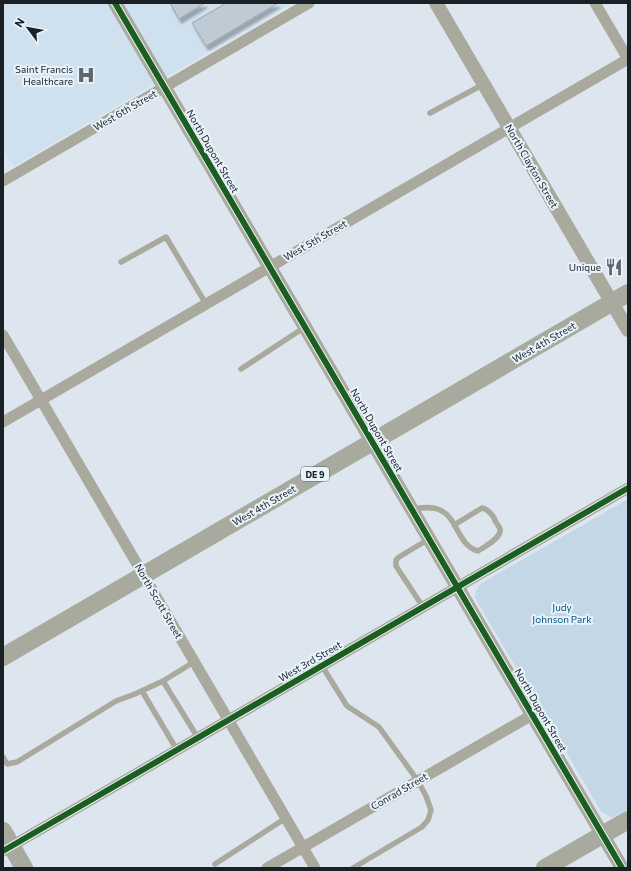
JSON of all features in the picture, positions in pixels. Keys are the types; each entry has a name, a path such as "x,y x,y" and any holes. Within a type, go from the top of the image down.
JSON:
{"main road":[{"name":"West 4th Street","path":"3,657 628,292"},
{"path":"545,868 628,820"},
{"path":"6,843 24,868"}],"street":[{"name":"North Dupont Street","path":"115,3 622,868"},
{"name":"West 6th Street","path":"3,181 309,3"},
{"name":"North Clayton Street","path":"436,3 628,330"},
{"path":"595,3 628,59"},
{"name":"West 5th Street","path":"3,422 628,59"},
{"name":"North Scott Street","path":"3,335 315,868"},
{"name":"West 3rd Street","path":"6,843 177,750 628,488"},
{"name":"Conrad Street","path":"267,868 532,715"}],"lane":[{"path":"430,113 484,84"},
{"path":"121,262 166,237 206,304"},
{"path":"241,369 305,327"},
{"path":"412,509 429,508 440,510 447,515 469,547 478,551 496,539 500,534 500,530 490,512 486,508 482,508 454,525"},
{"path":"423,607 396,566 396,560 429,539"},
{"path":"3,757 7,764 17,762 116,701 163,681 194,662"},
{"path":"322,666 347,706 380,727 418,781 431,810 428,820 422,827 353,868"},
{"path":"163,681 198,738"},
{"path":"142,691 177,750"},
{"path":"214,864 286,818"}],"shaded area":[{"name":"Saint Francis Healthcare","path":"3,3 293,3 14,166 3,148"}],"green space":[{"name":"Judy Johnson Park","path":"628,499 628,809 612,818 601,811 475,598 476,591 480,584"}],"building":[{"path":"170,3 205,3 179,19"},
{"path":"226,3 278,3 206,46 192,23"}],"cycle path":[{"path":"115,3 622,868"},
{"path":"3,851 628,488"}],"place":[{"name":"Saint Francis Healthcare","path":"86,75"},
{"name":"Unique","path":"614,267"}]}
